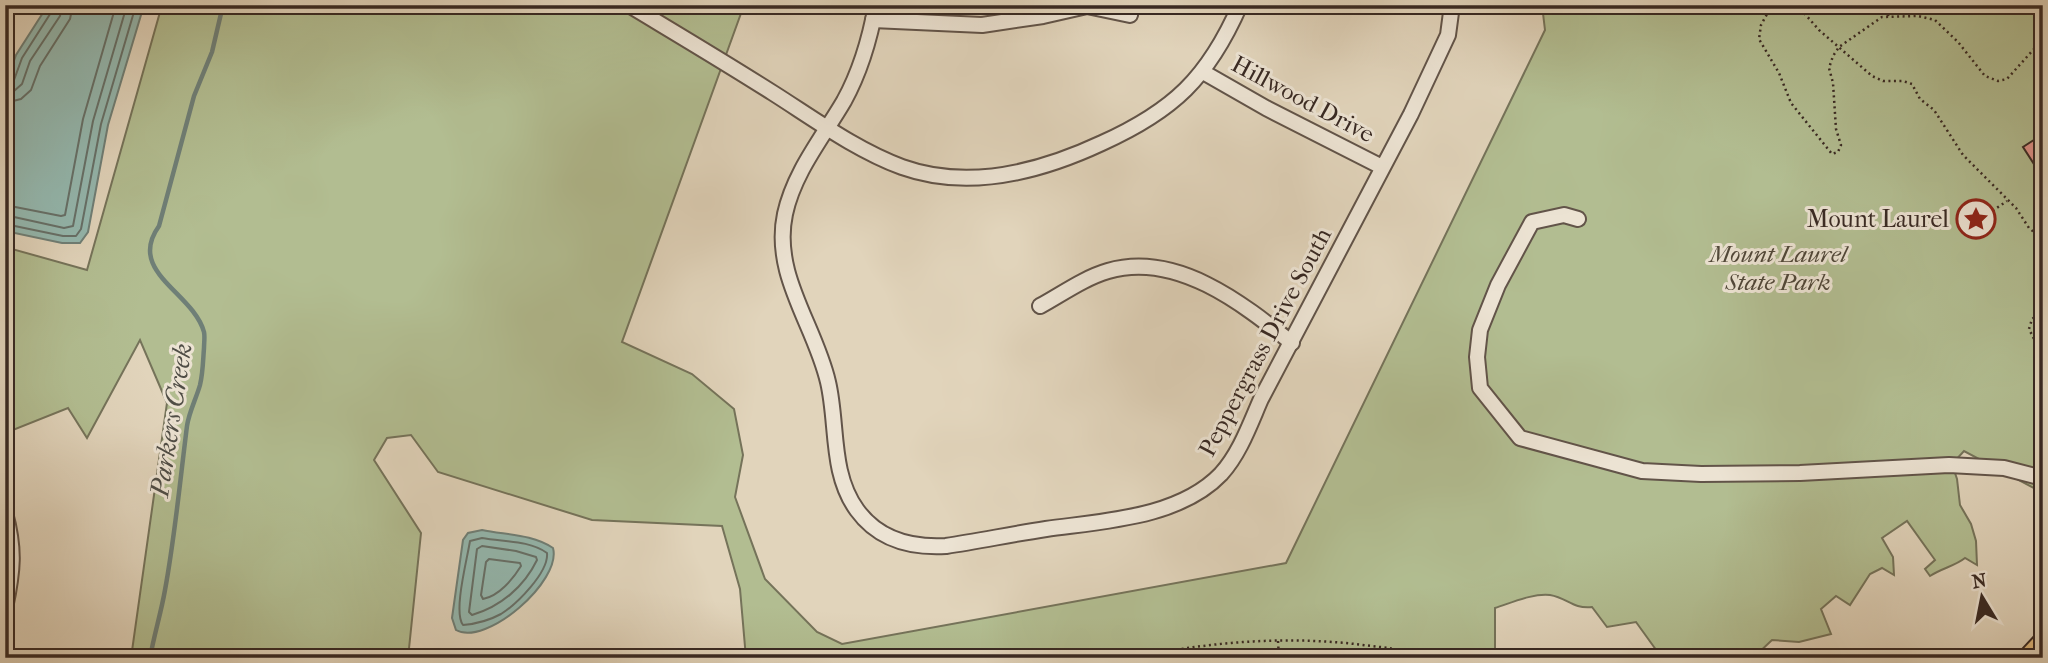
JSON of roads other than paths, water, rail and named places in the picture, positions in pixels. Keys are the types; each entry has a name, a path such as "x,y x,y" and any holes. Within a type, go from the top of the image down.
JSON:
{"main road":[{"path":"2028,658 2043,642"}],"street":[{"path":"629,5 860,146 902,167 947,177 1013,174 1055,162 1139,125 1179,98 1203,72 1240,5"},
{"name":"Peppergrass Drive South","path":"874,12 853,81 805,164 790,198 783,223 784,255 792,288 827,378 842,483 849,498 869,524 898,541 913,545 946,546 1167,508 1197,494 1222,473 1231,461 1411,114 1448,34 1452,5"},
{"path":"874,12 982,25 1033,18 1087,6 1130,15"},
{"name":"Hillwood Drive","path":"1203,72 1266,108 1382,167"},
{"path":"1578,219 1564,215 1532,222 1498,285 1480,330 1477,356 1480,388 1520,438 1642,471 1701,474 1800,473 1949,465 2004,468 2043,478"},
{"path":"1040,306 1110,270 1157,268 1187,276 1251,309 1292,342"},
{"path":"5,513 13,545 11,578 5,608"}],"water":[{"path":"48,5 144,5 108,125 88,232 80,243 62,243 5,231 5,86 16,55"},
{"path":"482,530 528,537 545,543 553,548 553,562 546,577 519,608 485,629 469,633 456,630 452,618 463,540 468,533"}],"waterway":[{"name":"Parkers Creek","path":"150,658 169,570 187,426 201,380 204,338 198,318 156,269 151,256 151,242 159,226 194,96 212,52 223,5"}],"place":[{"name":"Mount Laurel","path":"1976,219"}],"park label":[{"name":"Mount Laurel State Park","path":"1778,268"}]}
